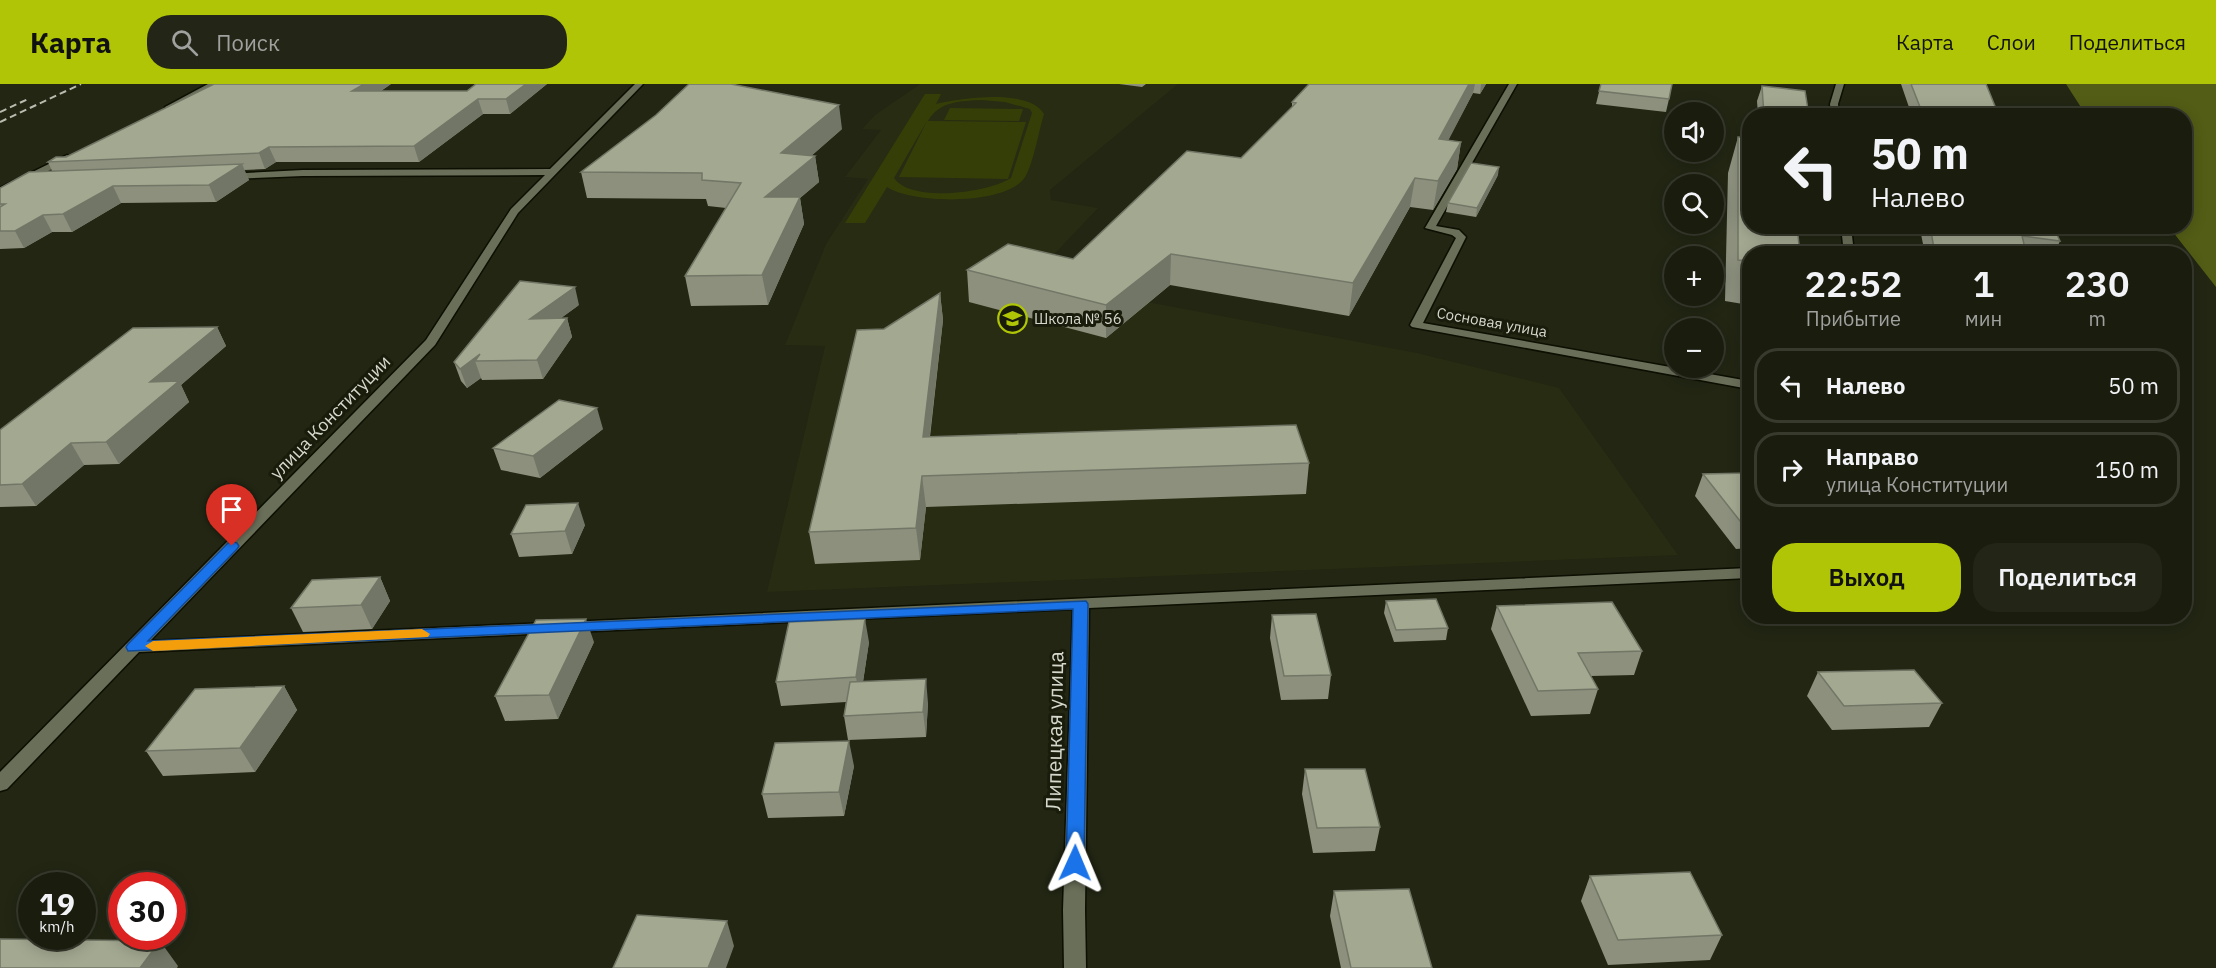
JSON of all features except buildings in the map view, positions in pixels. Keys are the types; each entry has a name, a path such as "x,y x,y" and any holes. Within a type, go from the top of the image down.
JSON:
{"street":[{"path":"161,110 214,84"},
{"name":"улица Конституции","path":"0,784 431,342 514,211 639,84"},
{"name":"Сосновая улица","path":"1513,84 1430,228 1455,232 1461,237 1416,325 1742,384"},
{"path":"1834,108 1840,84"},
{"path":"0,192 78,153"},
{"path":"221,177 325,172 554,172"},
{"path":"15,184 38,184"},
{"path":"134,647 1742,573"},
{"name":"Липецкая улица","path":"1075,968 1081,604"}],"shaded area":[{"name":"Школа № 56","path":"920,84 1178,84 1050,190 1051,200 1098,208 1046,263 1084,290 1417,353 1559,388 1678,555 767,592 825,346 785,345 826,244 868,179 845,177 881,130 862,129 875,115"}],"green space":[{"path":"2066,84 2216,84 2216,287 2192,256 2192,246 2184,246 2174,234 2192,234 2192,108 2081,108"},
{"path":"925,94 941,94 936,104 961,99 1010,98 1036,106 1044,114 1028,172 1015,186 999,193 959,199 917,197 899,193 887,187 865,223 845,223","holes":["982,100 1005,102 1030,109 1032,113 1011,178 985,188 950,193 916,191 903,186 894,178 927,121 899,177 1008,179 1026,122 928,121 938,109 951,103"]},
{"path":"950,108 1023,109 1019,121 944,120"}],"railway":[{"path":"0,122 81,84"},
{"path":"0,112 28,99"}],"slow traffic":[{"path":"153,646 422,634"}],"place":[{"name":"Школа № 56","path":"1013,318"}],"route":[{"path":"232,546 134,647 1081,604 1075,863"}]}
